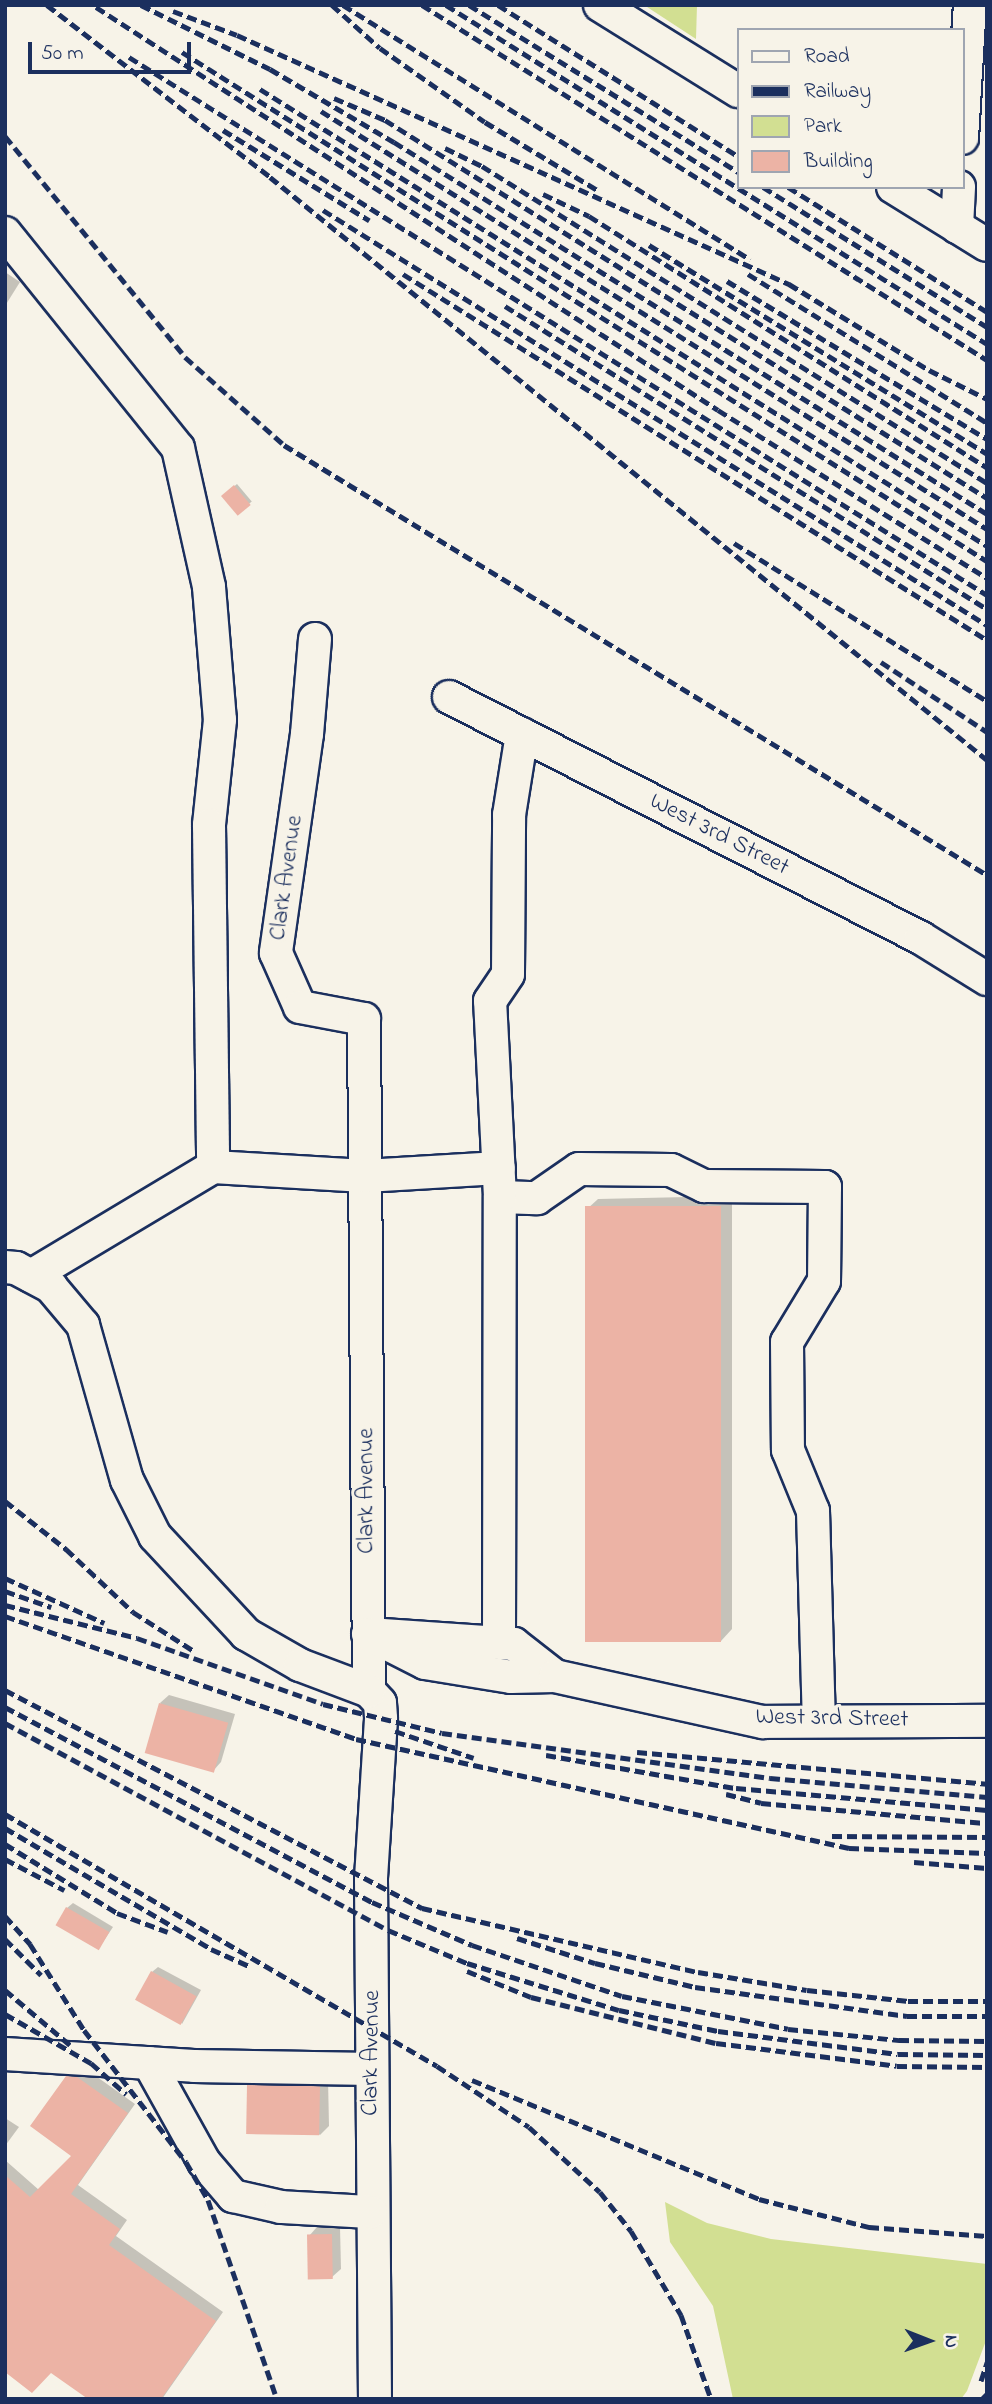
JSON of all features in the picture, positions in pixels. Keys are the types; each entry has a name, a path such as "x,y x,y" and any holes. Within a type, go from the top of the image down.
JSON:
{"street":[{"path":"600,5 736,90"},
{"path":"964,105 970,5"},
{"path":"897,189 987,245"},
{"path":"957,227 960,189"},
{"path":"5,233 164,427 178,448 188,492 209,587 220,719 209,825 213,1167"},
{"name":"Clark Avenue","path":"315,639 307,734 276,953 300,1007 364,1019 369,1691 380,1703 381,1719 371,1879 371,2212 375,2399"},
{"name":"West 3rd Street","path":"449,697 921,939 987,979"},
{"path":"499,1642 499,1183 490,1000 508,974 509,815 522,734"},
{"path":"18,1272 213,1167 499,1183 537,1198 579,1169 671,1170 704,1186 825,1187 824,1281 787,1342 788,1450 813,1511 819,1721"},
{"path":"18,1272 51,1287 83,1325 127,1480 155,1536 246,1634 300,1665 369,1691"},
{"name":"West 3rd Street","path":"368,1634 514,1644 555,1676"},
{"name":"West 3rd Street","path":"368,1634 425,1663 511,1677 555,1676 763,1721 987,1721"},
{"path":"5,2054 149,2063 372,2069"},
{"path":"149,2063 204,2162 233,2196 281,2207 371,2212"}],"green space":[{"path":"644,5 697,5 696,39"},
{"path":"665,2202 707,2223 771,2239 987,2264 987,2338 967,2391 961,2399 733,2399 713,2306 670,2242"}],"building":[{"path":"234,485 251,505 238,516 221,496"},
{"path":"585,1206 721,1206 721,1642 585,1642"},
{"path":"159,1703 228,1723 214,1773 145,1753"},
{"path":"66,1907 109,1932 99,1950 56,1925"},
{"path":"151,1971 196,1996 180,2025 135,2000"},
{"path":"66,2076 77,2077 128,2113 71,2194 120,2229 109,2245 216,2321 161,2399 88,2399 51,2373 32,2393 5,2372 5,2175 30,2197 71,2156 30,2126"},
{"path":"247,2085 320,2086 319,2135 246,2134"},
{"path":"307,2234 332,2234 333,2279 308,2279"}],"railway":[{"path":"47,5 270,177 987,760"},
{"path":"141,5 270,69 394,142 987,514"},
{"path":"332,5 380,48 485,122 599,191"},
{"path":"343,5 750,259"},
{"path":"422,5 987,360"},
{"path":"446,5 736,187"},
{"path":"469,5 736,171"},
{"path":"498,5 736,155"},
{"path":"96,7 718,410 987,578"},
{"path":"173,11 237,35 789,284 929,370 987,399"},
{"path":"182,52 987,561"},
{"path":"129,57 987,595"},
{"path":"260,89 987,546"},
{"path":"334,98 385,120 987,498"},
{"path":"321,111 987,529"},
{"path":"223,130 369,220"},
{"path":"5,136 185,357 284,445 987,875"},
{"path":"445,148 482,166 987,483"},
{"path":"740,189 987,344"},
{"path":"766,189 987,327"},
{"path":"791,189 987,312"},
{"path":"543,194 589,216 987,468"},
{"path":"323,210 987,625"},
{"path":"649,245 987,454"},
{"path":"403,274 987,640"},
{"path":"748,274 987,423"},
{"path":"727,281 987,439"},
{"path":"505,306 987,609"},
{"path":"734,543 987,701"},
{"path":"881,662 987,732"},
{"path":"5,1501 66,1549 133,1612 194,1651"},
{"path":"5,1578 104,1623"},
{"path":"5,1591 51,1607"},
{"path":"5,1605 137,1638 323,1704 442,1733 770,1778 987,1797"},
{"path":"5,1616 356,1739 849,1848 987,1853"},
{"path":"5,1690 422,1908 698,1972 807,1990 908,2001 987,2001"},
{"path":"5,1707 372,1902 472,1945 622,1996 788,2029 899,2040 987,2041"},
{"path":"5,1723 388,1930 467,1963 619,2010 718,2031 898,2054 987,2055"},
{"path":"395,1731 474,1758"},
{"path":"637,1752 987,1784"},
{"path":"546,1755 736,1788 987,1810"},
{"path":"726,1794 761,1803 987,1823"},
{"path":"5,1814 437,2066 529,2127 600,2192 631,2231 681,2315 711,2399"},
{"path":"5,1828 211,1949 249,1966"},
{"path":"832,1836 987,1837"},
{"path":"5,1844 117,1913 168,1932"},
{"path":"5,1859 64,1890"},
{"path":"914,1862 987,1868"},
{"path":"5,1916 30,1944 84,2030 186,2162 208,2200 277,2399"},
{"path":"517,1938 595,1963 695,1987 907,2016 987,2016"},
{"path":"5,1939 41,1975"},
{"path":"467,1971 531,1997 716,2043 897,2066 987,2067"},
{"path":"5,1990 70,2045"},
{"path":"5,2014 91,2063 126,2094"},
{"path":"472,2080 759,2199 869,2227 987,2236"},
{"path":"981,2381 987,2362"},
{"path":"982,2399 987,2394"}]}
